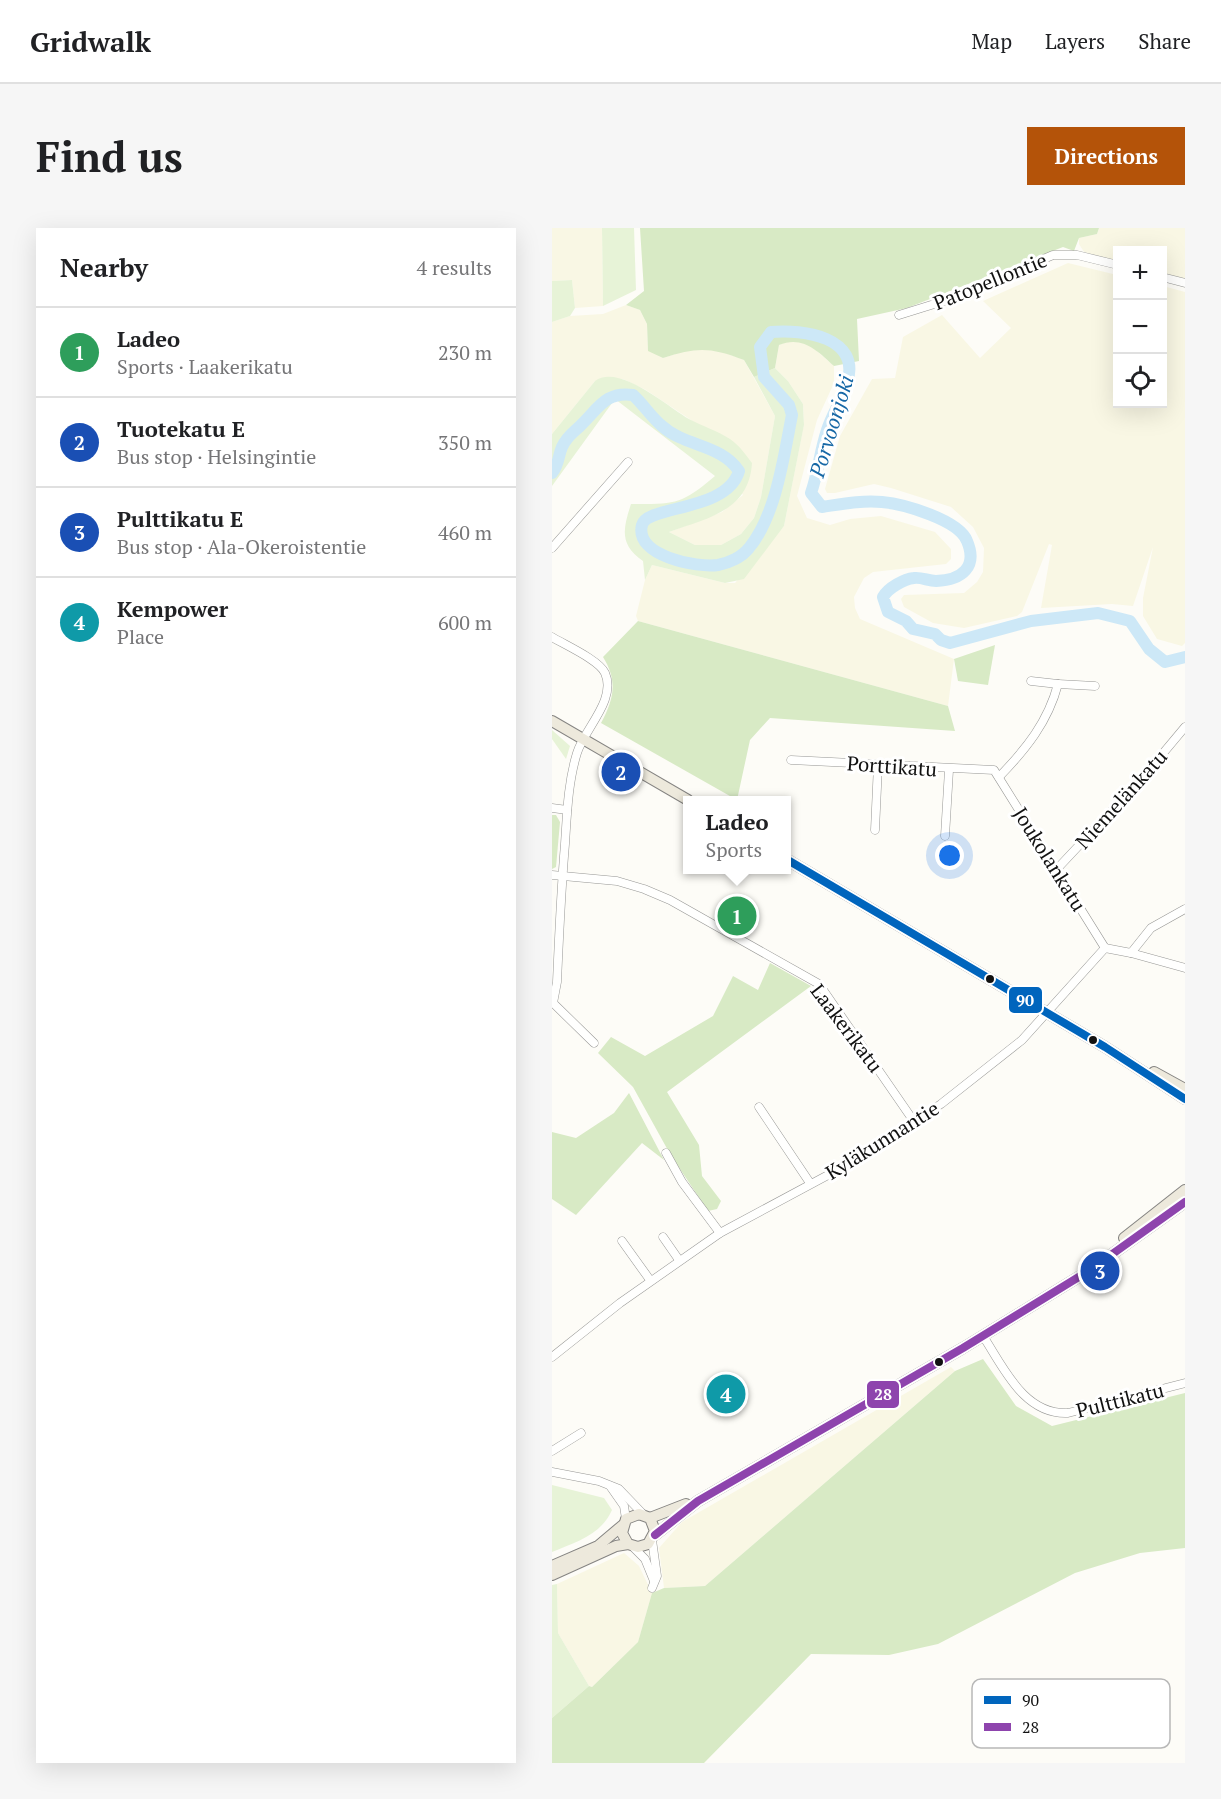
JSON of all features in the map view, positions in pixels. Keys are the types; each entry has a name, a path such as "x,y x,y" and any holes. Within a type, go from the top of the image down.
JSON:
{"main road":[{"path":"552,721 683,798"},
{"path":"791,862 1105,1047 1185,1100"},
{"path":"1105,1047 1185,1089"},
{"path":"1056,1290 1185,1190"},
{"path":"552,1575 616,1546 643,1546 698,1501 983,1336 1111,1256 1185,1202"},
{"path":"552,1566 598,1546 632,1515 646,1516 698,1501"},
{"path":"646,1516 654,1524 653,1538"},
{"path":"624,1522 622,1533 630,1545"}],"street":[{"name":"Patopellontie","path":"899,315 944,301 1053,255 1077,255 1113,264"},
{"path":"1167,279 1185,284"},
{"path":"552,548 628,462"},
{"path":"552,637 598,664 605,672 607,683 604,701 583,739 573,768 567,810 557,982 552,1002 594,1043"},
{"path":"1030,681 1095,686"},
{"path":"996,774 1026,749 1053,703 1058,684"},
{"name":"Niemelänkatu","path":"1056,870 1116,807 1185,728"},
{"name":"Porttikatu","path":"791,760 996,774"},
{"path":"875,830 878,765"},
{"path":"945,836 949,770"},
{"name":"Joukolankatu","path":"996,774 1105,948"},
{"path":"552,808 567,810"},
{"name":"Laakerikatu","path":"552,875 617,881 644,889 670,900 819,984 915,1123"},
{"path":"1131,953 1151,928 1185,909"},
{"path":"1105,948 1185,968"},
{"name":"Kyläkunnantie","path":"552,1357 650,1280 720,1233 915,1123 1022,1040 1105,948"},
{"path":"759,1107 810,1184"},
{"path":"666,1154 682,1182 720,1233"},
{"path":"663,1237 679,1260"},
{"path":"622,1241 650,1280"},
{"name":"Pulttikatu","path":"983,1336 1025,1396 1039,1408 1053,1412 1068,1413 1185,1383"},
{"path":"552,1451 581,1433"},
{"path":"552,1472 619,1489 646,1516"},
{"path":"610,1486 624,1506 624,1522"},
{"path":"630,1545 645,1559 653,1585 657,1576 653,1538"}],"shaded area":[{"path":"552,228 602,228 603,306 575,308 572,280 552,281"},
{"path":"1099,228 1185,228 1185,279 1167,274 1167,246 1113,246 1113,260 1084,252 1079,244 1079,238 1097,234"},
{"path":"1068,263 1113,274 1113,408 1167,408 1167,287 1185,292 1185,643 1182,646 1157,639 1143,616 1143,598 1153,547 1133,606 1112,604 1041,608 1052,545 1049,544 1022,612 1017,616 964,628 933,623 904,607 901,599 904,595 964,593 977,582 983,572 984,548 973,527 951,507 874,484 827,493 825,489 840,436 872,379 895,378 903,337 942,315 980,358 1011,328 983,301"},
{"path":"626,305 640,310 647,324 648,350 663,358 694,348 718,350 744,360 775,416 761,497 754,518 741,534 721,545 695,545 669,532 722,512 743,495 691,420 646,390 623,379 595,381 552,434 552,322 570,316 603,314"},
{"path":"791,340 809,344 834,366 834,383 817,420 797,496 807,518 830,525 850,519 881,516 935,532 951,549 951,559 946,564 873,572 864,578 854,597 855,608 860,619 954,659 948,706 638,621 636,616 645,580 652,565 725,583 735,583 784,526 804,424 803,404 788,381 775,368 779,345"},
{"path":"951,1367 955,1371 705,1586 664,1588 659,1548 682,1522"},
{"path":"624,1553 639,1566 652,1593 638,1642 592,1687 589,1686 558,1633 557,1584"}],"green space":[{"path":"602,228 634,228 636,290 603,306"},
{"path":"640,228 1099,228 1097,234 1079,238 1074,251 1063,247 907,308 857,319 859,361 834,366 809,346 787,342 779,345 775,368 754,377 744,360 722,353 695,350 663,358 648,351 647,324 640,310 626,305 644,291"},
{"path":"572,280 575,308 570,316 552,322 552,281"},
{"path":"775,368 788,381 803,404 804,425 784,526 744,579 725,583 652,565 645,580 643,561 635,555 625,536 631,504 677,501 694,493 715,476 615,399 552,486 552,434 595,381 605,377 630,382 689,419 730,439 752,463 749,479 735,502 712,517 669,532 695,545 721,545 741,534 754,518 761,497 775,416 754,377"},
{"path":"638,621 948,706 955,731 770,718 750,740 738,796 730,796 601,723 609,706 612,690 611,674 603,657"},
{"path":"995,645 988,685 958,681 954,659"},
{"path":"552,730 570,746 566,759 552,739"},
{"path":"552,815 556,815 560,822 556,867 552,869"},
{"path":"770,963 811,986 667,1092 699,1145 702,1176 721,1201 717,1209 708,1211 670,1154 633,1087 598,1053 611,1037 645,1056 713,1016 733,976 758,990"},
{"path":"629,1093 664,1160 642,1143 576,1215 552,1199 552,1132 576,1138 614,1113"},
{"path":"983,1359 1016,1406 1052,1426 1185,1393 1185,1548 1140,1553 1075,1573 938,1644 889,1655 811,1654 704,1763 552,1763 552,1718 589,1686 592,1687 638,1642 652,1593 664,1588 705,1586 955,1371"},
{"path":"552,1485 604,1498 612,1510 595,1532 552,1552"},
{"path":"557,1584 558,1633 589,1686 552,1718 552,1585"}],"waterway":[{"name":"Porvoonjoki","path":"552,473 567,439 599,406 616,395 633,395 671,433 713,450 731,462 739,471 732,484 719,494 647,519 642,525 642,536 657,552 683,562 718,565 735,559 749,548 766,519 778,485 792,415 789,405 764,377 760,347 771,332 798,332 827,339 846,355 849,367 845,389 827,430 811,493 822,507 860,502 882,502 930,514 962,533 970,550 969,565 960,575 936,581 910,579 892,587 883,597 888,612 906,621 913,629 935,634 941,640 950,643 1031,621 1098,613 1130,621 1149,649 1165,662 1185,657"}],"transit line":[{"name":"90","path":"791,862 1105,1047 1185,1099"},
{"name":"28","path":"655,1535 698,1501 963,1348 1090,1270 1185,1202"}],"place":[{"name":"Tuotekatu E","path":"621,772"},
{"name":"Ladeo","path":"737,916"},
{"name":"Pulttikatu E","path":"1100,1271"},
{"name":"Kempower","path":"726,1394"}]}
